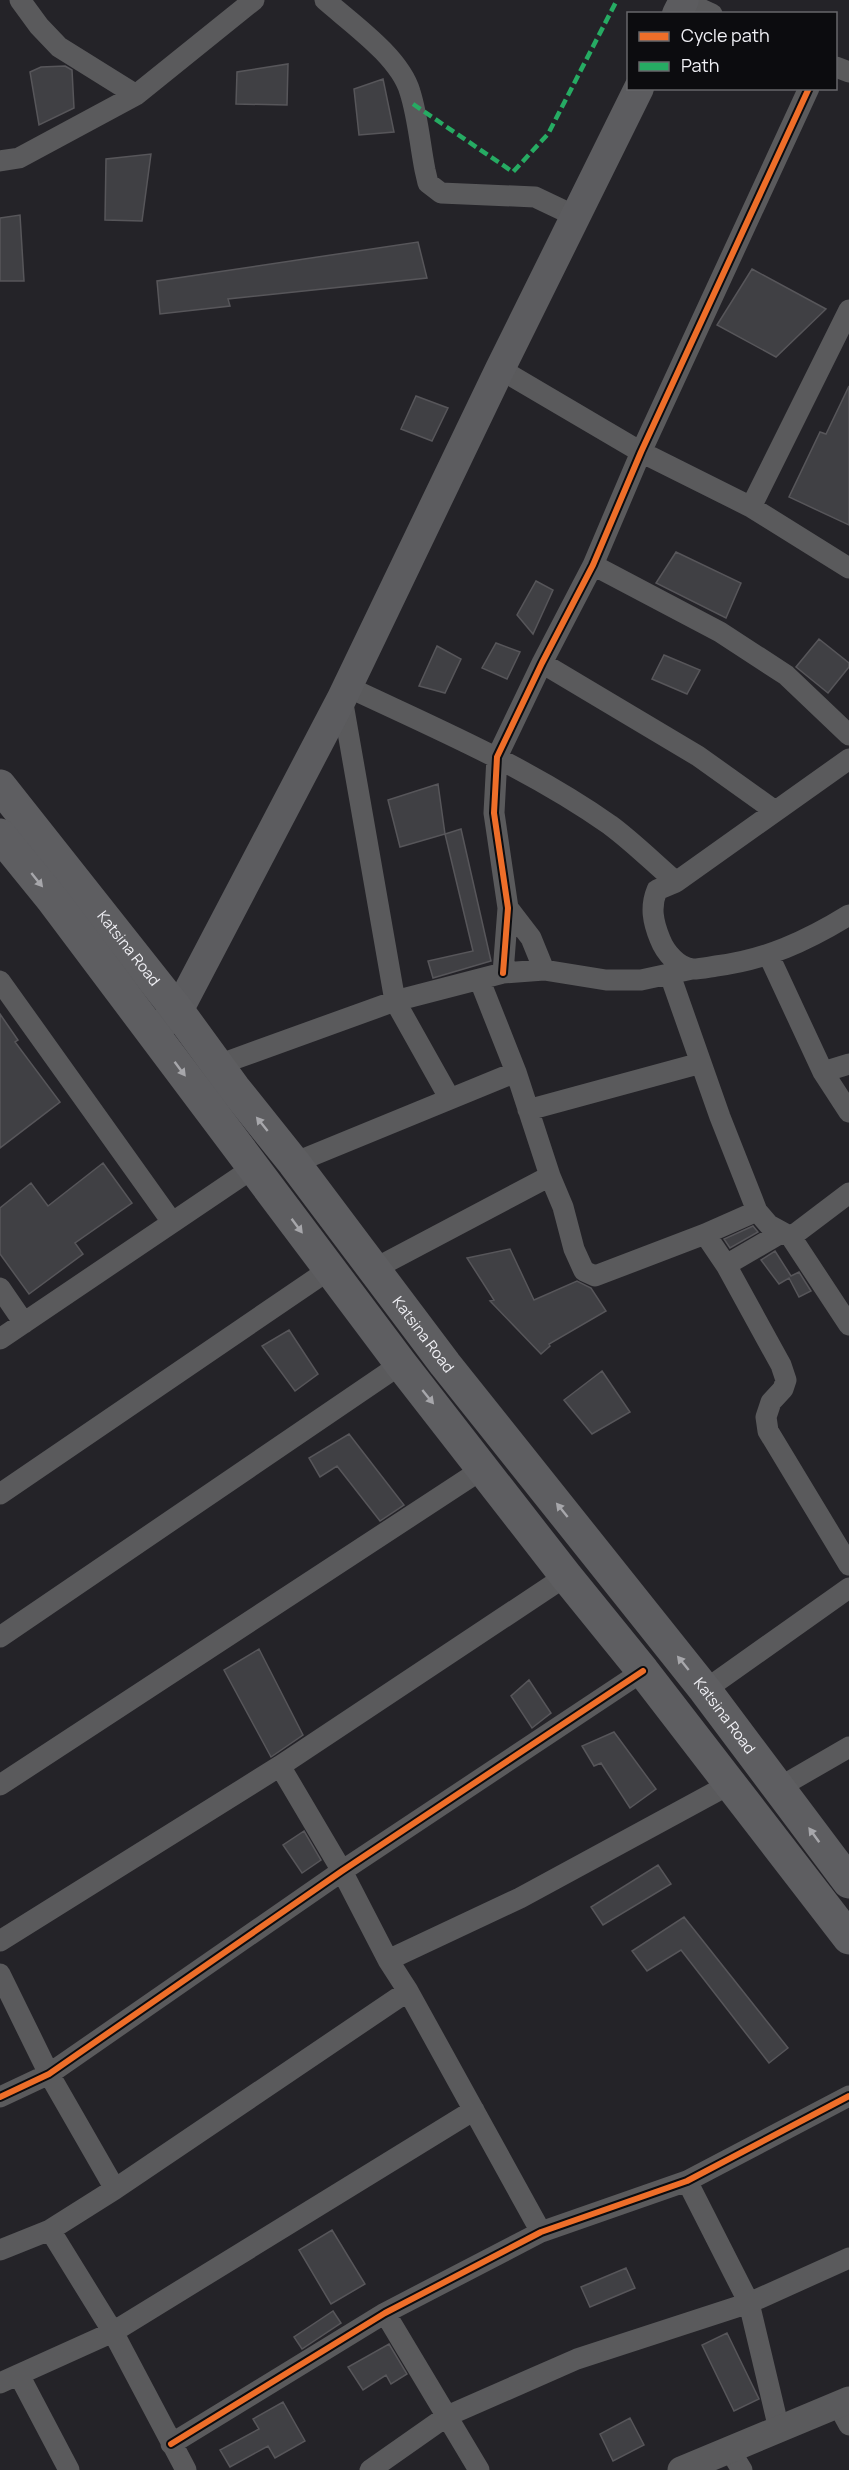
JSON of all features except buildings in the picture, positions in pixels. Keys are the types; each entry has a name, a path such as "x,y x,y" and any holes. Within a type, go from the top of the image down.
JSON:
{"highway":[{"name":"Katsina Road","path":"0,786 178,1011 234,1088 294,1163 446,1365 705,1690 849,1882"},
{"path":"0,835 52,899 401,1364 566,1576 644,1671 849,1938"}],"main road":[{"path":"152,1033 178,1011 345,692 500,369 638,90"}],"street":[{"path":"20,0 39,26 59,46 136,94"},
{"path":"0,161 18,158 136,94 254,0"},
{"path":"325,0 384,52 410,90 428,183 434,190 451,194 535,197 575,216"},
{"path":"684,0 708,12"},
{"path":"503,974 508,909 494,813 496,757 593,565 641,452 808,90"},
{"path":"751,507 849,310"},
{"path":"500,369 641,452 751,507 849,568"},
{"path":"593,565 720,632 786,675 849,735"},
{"path":"542,663 698,756 776,811"},
{"path":"345,692 496,757 566,796 611,827 676,882"},
{"path":"345,692 396,1001 450,1099"},
{"path":"692,969 676,963 661,942 653,917 653,900 657,890 676,882 849,759"},
{"path":"508,909 531,938 544,970"},
{"path":"218,1065 396,1001 503,974 544,970 606,980 641,980 769,956 820,933 849,915"},
{"path":"769,956 823,1072 849,1112"},
{"path":"670,975 757,1211 769,1225 786,1235 849,1325"},
{"path":"0,981 172,1222"},
{"path":"480,981 516,1072 550,1176 563,1207 574,1249 584,1271 595,1276 705,1234 757,1211"},
{"path":"528,1110 701,1063"},
{"path":"823,1072 849,1064"},
{"path":"294,1163 516,1072"},
{"path":"0,1339 253,1168"},
{"path":"374,1269 550,1176"},
{"path":"726,1265 786,1235 849,1193"},
{"path":"705,1234 726,1265 781,1365 786,1380 783,1389 771,1402 766,1417 768,1431 849,1565"},
{"path":"0,1494 330,1269"},
{"path":"0,1288 24,1323"},
{"path":"0,1637 401,1364"},
{"path":"0,1785 484,1468"},
{"path":"0,1941 280,1766 566,1576"},
{"path":"705,1690 849,1588"},
{"path":"0,2097 49,2074 342,1871 644,1671"},
{"path":"780,1787 849,1747"},
{"path":"280,1766 342,1871 388,1960 408,1990 541,2232"},
{"path":"388,1960 520,1898 730,1784"},
{"path":"0,1974 49,2074 115,2189"},
{"path":"0,2250 50,2230 115,2189 408,1990"},
{"path":"171,2444 385,2313 541,2232 687,2181 849,2096"},
{"path":"69,2470 9,2379 113,2332 474,2110"},
{"path":"687,2181 749,2303 779,2428"},
{"path":"50,2230 113,2332 186,2470"},
{"path":"370,2470 447,2416 577,2359 749,2303 849,2258"},
{"path":"385,2313 479,2470"},
{"path":"681,2470 736,2459 779,2428 845,2410"}],"marked path":[{"path":"413,104 513,172 548,134 617,0"}],"cycle path":[{"path":"503,973 508,908 494,813 497,757 593,565 641,452 808,90"},
{"path":"0,2097 49,2074 342,1871 643,1671"},
{"path":"171,2444 385,2313 541,2232 687,2181 849,2096"}]}
